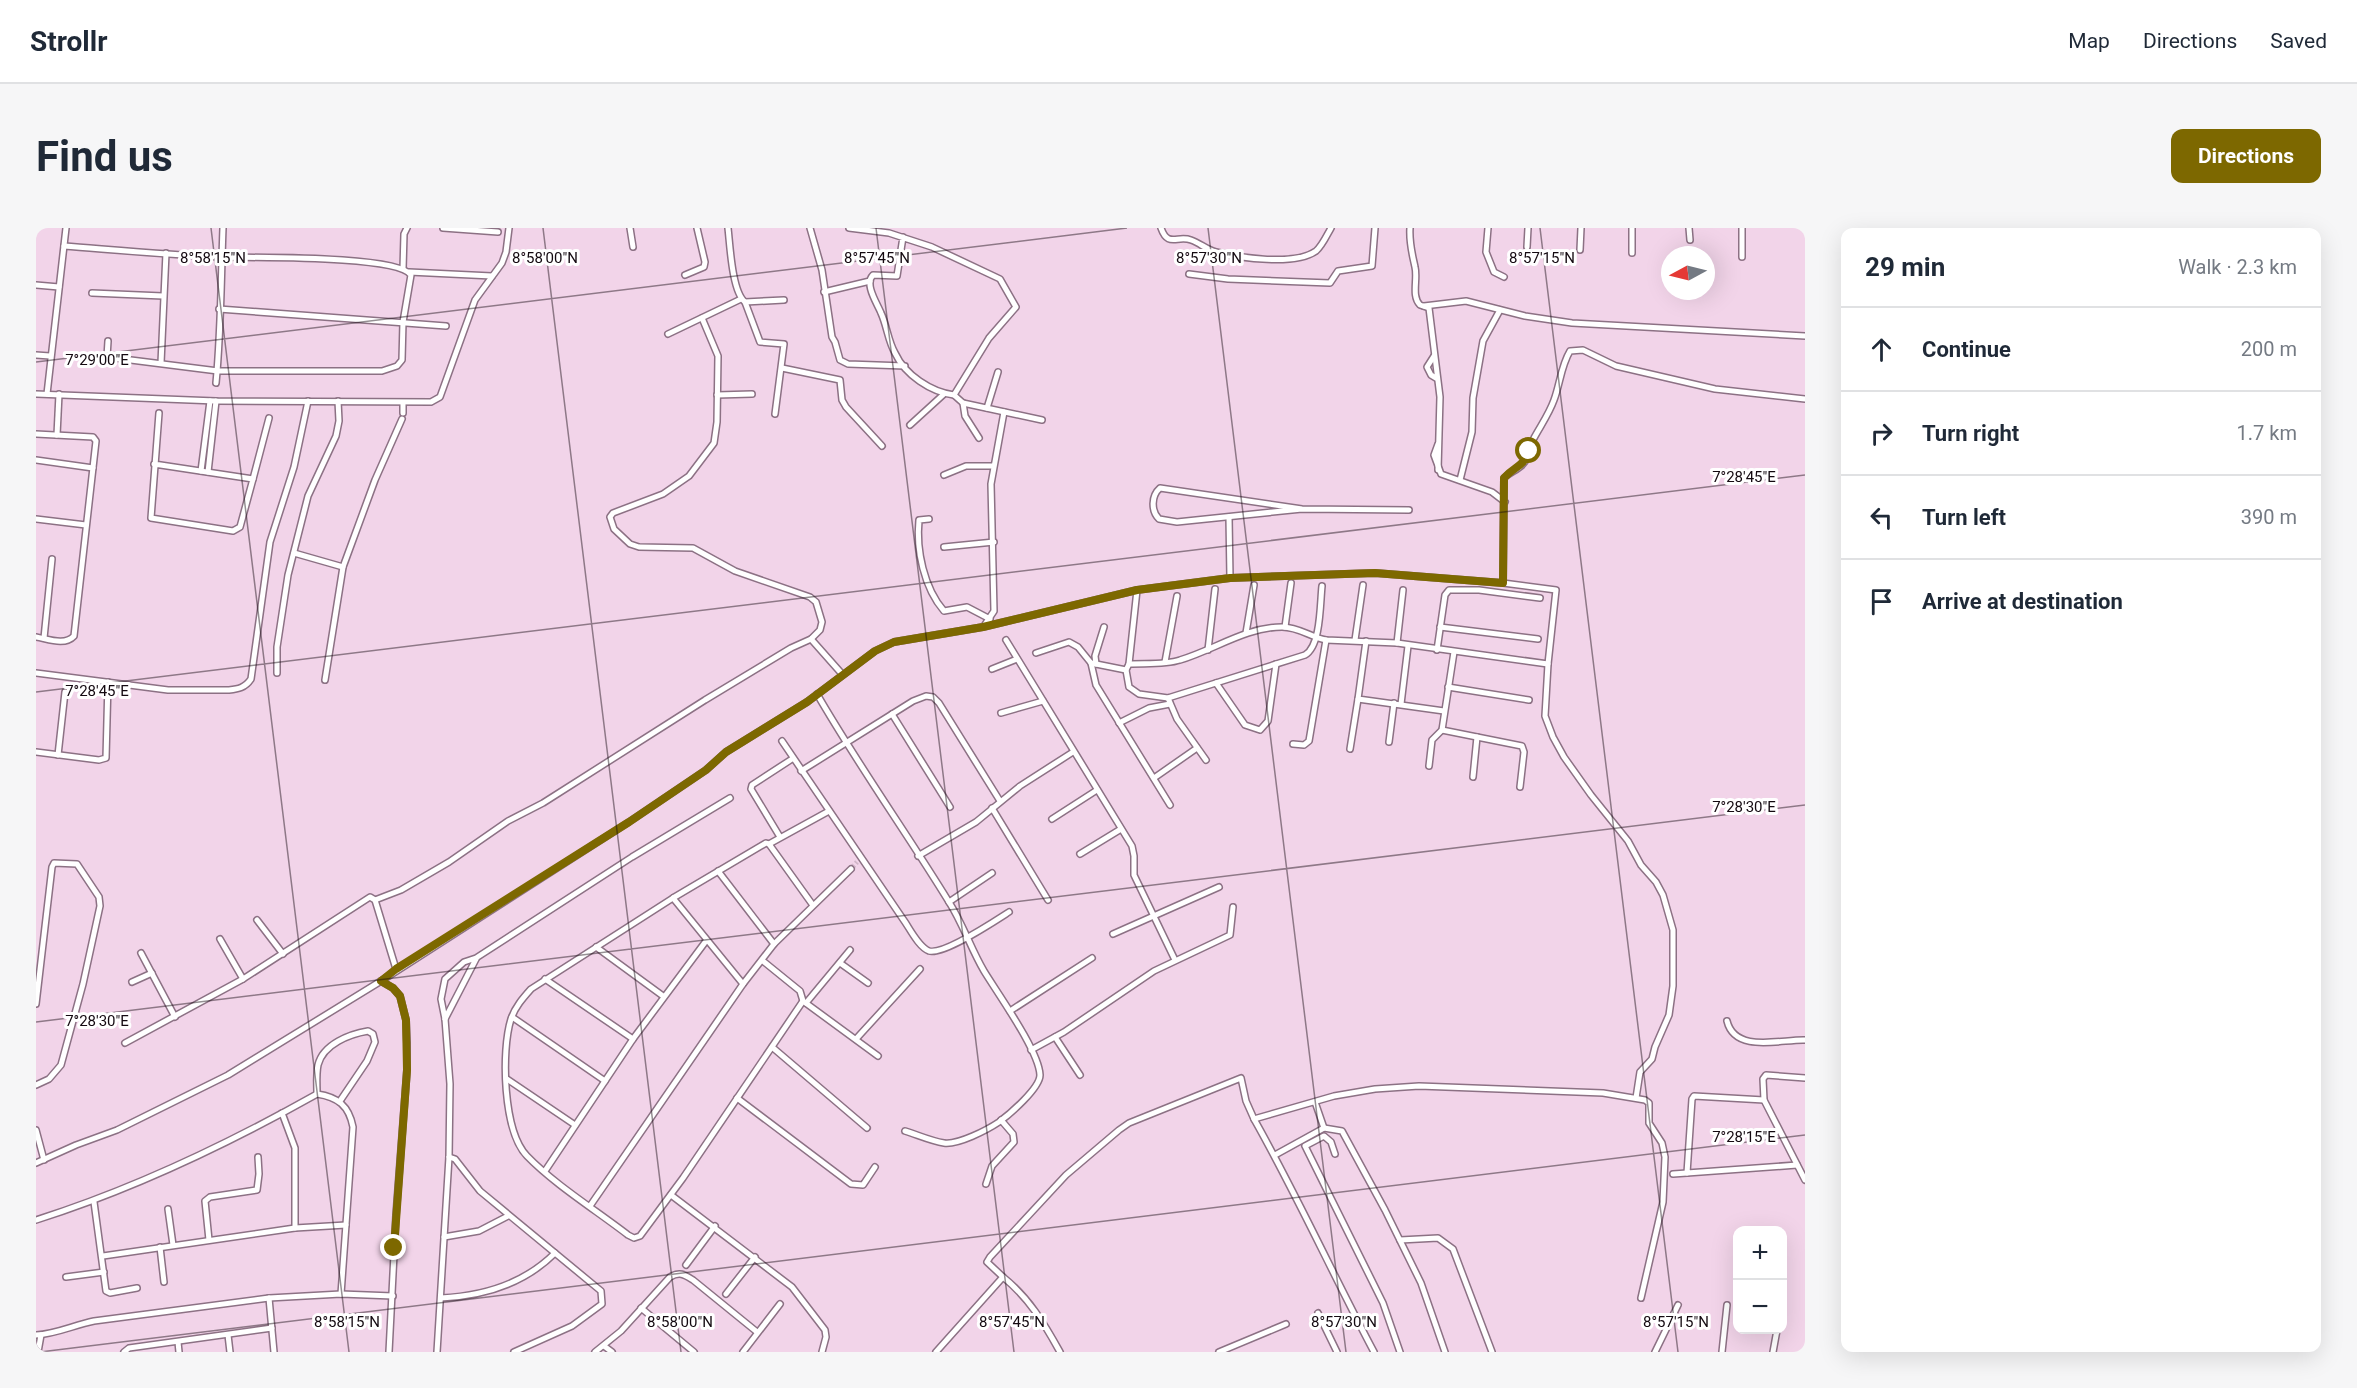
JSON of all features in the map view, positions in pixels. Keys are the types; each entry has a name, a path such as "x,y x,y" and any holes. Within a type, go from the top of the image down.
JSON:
{"street":[{"path":"47,394 66,228"},
{"path":"216,383 221,344 219,309 223,228"},
{"path":"398,228 406,229 406,271"},
{"path":"443,228 498,232"},
{"path":"36,394 213,401 431,402 440,397 475,300 502,263 510,228"},
{"path":"630,228 633,247"},
{"path":"685,275 704,267 705,262 697,228"},
{"path":"728,228 735,278 760,342 784,344 775,414"},
{"path":"810,228 822,270 832,337 840,360 848,364 905,366"},
{"path":"849,228 888,230 932,247 1000,279 1016,307 989,338 954,395"},
{"path":"1161,228 1168,239 1191,240 1215,252 1281,261 1306,257 1318,250 1331,228"},
{"path":"1189,274 1228,279 1330,283 1338,271 1372,266 1375,228"},
{"path":"1410,228 1409,244 1415,267 1415,296 1417,302 1429,308 1434,355 1427,367 1431,375 1436,378 1440,398 1438,470 1441,474 1492,492 1505,502"},
{"path":"1488,228 1486,252 1494,272 1504,277"},
{"path":"1527,228 1527,247"},
{"path":"1580,250 1581,228"},
{"path":"1632,228 1632,253"},
{"path":"1689,228 1690,240"},
{"path":"1742,228 1742,257"},
{"path":"903,237 897,276 873,275 870,281 895,355 925,385 944,394 954,395 963,403 1042,420"},
{"path":"64,246 222,257 338,259 406,271 492,276"},
{"path":"161,363 166,253"},
{"path":"108,341 107,357 218,371 386,370 396,366 402,360 403,321 411,275 406,271"},
{"path":"824,292 870,281"},
{"path":"36,285 59,287"},
{"path":"92,292 163,296"},
{"path":"668,334 743,300 784,300"},
{"path":"1424,306 1466,301 1500,310 1572,323 1678,331 1805,336"},
{"path":"219,309 446,326"},
{"path":"1460,480 1472,432 1473,398 1483,341 1500,310"},
{"path":"375,900 401,890 449,862 508,821 543,803 715,694 791,648 811,639 820,630 822,622 816,602 810,597 735,571 693,548 639,547 621,537 611,522 610,517 613,513 663,494 697,468 714,443 717,356 702,318"},
{"path":"1503,583 1504,478 1523,465 1533,438 1554,401 1563,365 1570,351 1583,351 1616,366 1715,389 1805,399"},
{"path":"36,356 50,356"},
{"path":"782,368 840,380 842,400 846,407 882,446"},
{"path":"987,408 998,372"},
{"path":"57,435 59,394"},
{"path":"717,395 752,394"},
{"path":"910,425 944,394"},
{"path":"204,471 213,401"},
{"path":"36,673 168,690 229,690 247,684 250,679 270,542 294,467 308,401"},
{"path":"277,673 280,621 288,575 308,496 336,436 339,421 338,401"},
{"path":"325,680 343,567 375,480 402,416 403,403"},
{"path":"963,403 965,416 979,438"},
{"path":"983,627 990,618 994,605 992,484 993,466 1004,412"},
{"path":"159,413 150,515 153,520 236,530 240,527 269,418"},
{"path":"36,434 93,437 96,441 74,636 64,642 36,637"},
{"path":"36,460 93,468"},
{"path":"154,464 253,479"},
{"path":"945,475 966,466 993,466"},
{"path":"1302,509 1160,488 1155,494 1153,510 1156,516 1163,521 1177,522 1302,509 1409,510"},
{"path":"1229,517 1230,578"},
{"path":"36,519 86,525"},
{"path":"929,519 919,520 919,534 929,590 933,599 944,611 967,607 990,618"},
{"path":"944,547 994,542"},
{"path":"294,553 343,567"},
{"path":"44,638 52,559"},
{"path":"36,1162 117,1130 228,1075 381,981 396,969 629,822 706,770 726,752 817,694 875,651 894,642 983,627 1137,590 1230,578 1375,573 1503,583 1556,590 1544,710 1553,737 1591,795 1628,841 1641,866 1656,882 1663,895 1673,930 1673,986 1668,1022 1655,1047 1652,1059 1640,1072 1636,1098"},
{"path":"1285,627 1291,582"},
{"path":"1246,633 1254,585"},
{"path":"1355,640 1363,585"},
{"path":"1119,723 1149,708 1216,683 1311,652 1317,638 1322,586"},
{"path":"1437,650 1447,591 1453,588 1540,598"},
{"path":"1208,650 1215,589"},
{"path":"1137,590 1128,667 1129,687 1133,692 1169,701 1206,760"},
{"path":"1397,643 1403,590"},
{"path":"1165,662 1177,596"},
{"path":"1104,627 1093,663 1096,685 1170,805"},
{"path":"1036,653 1069,642 1078,647 1093,663 1128,667 1180,660 1246,633 1285,627 1304,630 1317,638 1326,640 1397,643 1548,664"},
{"path":"1440,627 1538,639"},
{"path":"811,639 843,674"},
{"path":"1006,640 1132,846 1134,875 1175,960"},
{"path":"1293,744 1305,745 1309,741 1326,640"},
{"path":"1350,748 1366,640"},
{"path":"1389,742 1408,646"},
{"path":"1429,766 1432,740 1442,730 1454,652"},
{"path":"992,669 1017,659"},
{"path":"1216,683 1245,725 1260,730 1268,721 1276,664"},
{"path":"36,752 99,760 106,758 108,682"},
{"path":"1448,687 1529,700"},
{"path":"58,755 65,692"},
{"path":"817,694 949,902 969,937 983,969 1010,1011 1039,1069 1039,1081 1034,1089 987,1130 949,1143 905,1131"},
{"path":"801,771 913,701 926,696 933,697 1000,801"},
{"path":"1358,699 1444,711"},
{"path":"1001,713 1044,701"},
{"path":"892,714 950,807"},
{"path":"1442,730 1522,746 1524,748 1520,787"},
{"path":"1473,777 1478,737"},
{"path":"782,741 859,861 926,949 935,951 969,937 1009,912"},
{"path":"1154,778 1197,748"},
{"path":"918,856 976,822 1000,801 1073,752"},
{"path":"780,837 751,789 752,785 792,759"},
{"path":"1052,819 1097,790"},
{"path":"437,1352 449,1157 450,1084 445,1019 441,999 444,980 464,962 476,958 632,857 730,798"},
{"path":"992,808 1048,900"},
{"path":"828,810 769,844 766,843 673,898 545,979 524,997 517,1005 507,1034 507,1078 511,1123 516,1140 526,1155 590,1206 634,1238 640,1236 805,1002 850,950"},
{"path":"1080,854 1121,829"},
{"path":"769,844 812,904"},
{"path":"36,1004 39,959 52,867 54,863 77,864 99,897 100,906 86,974 61,1065 49,1079 36,1084"},
{"path":"590,1206 743,984 774,944 812,904 851,869"},
{"path":"718,871 774,944"},
{"path":"949,902 992,873"},
{"path":"1113,934 1219,887"},
{"path":"125,1043 243,979 370,897 375,900 396,969"},
{"path":"673,898 743,984"},
{"path":"1031,1050 1175,960 1230,935 1233,907"},
{"path":"257,920 283,954"},
{"path":"220,939 243,979"},
{"path":"545,1171 663,996 706,941"},
{"path":"596,947 663,996"},
{"path":"141,953 175,1017"},
{"path":"445,1019 476,958"},
{"path":"1010,1011 1092,958"},
{"path":"763,961 800,991 805,1002 878,1056"},
{"path":"840,963 868,983"},
{"path":"856,1040 920,969"},
{"path":"132,982 152,973"},
{"path":"545,979 633,1039"},
{"path":"381,981 393,988 400,996 406,1020 407,1042 389,1352"},
{"path":"512,1017 604,1081"},
{"path":"1728,1021 1730,1030 1736,1036 1748,1041 1762,1043 1805,1040"},
{"path":"317,1094 318,1065 321,1056 338,1042 357,1033 368,1031 373,1034 375,1042 367,1061 340,1101"},
{"path":"1055,1037 1080,1075"},
{"path":"772,1047 867,1128"},
{"path":"1805,1078 1764,1076 1764,1100 1805,1180"},
{"path":"507,1078 575,1125"},
{"path":"1060,1352 1038,1312 1022,1292 987,1262 990,1257 1066,1175 1129,1123 1241,1078 1246,1101 1254,1119 1275,1155 1335,1273 1349,1307 1374,1352"},
{"path":"1254,1119 1334,1096 1376,1089 1429,1085 1603,1094 1636,1098 1649,1103 1649,1123 1662,1143 1665,1157 1663,1202 1641,1298"},
{"path":"36,1220 94,1202 189,1160 317,1094 340,1101 348,1111 353,1127 341,1294"},
{"path":"1687,1173 1694,1096 1764,1100"},
{"path":"737,1098 852,1184 863,1185 875,1167"},
{"path":"1315,1102 1324,1128"},
{"path":"282,1113 295,1148 295,1228"},
{"path":"986,1184 992,1166 1014,1142 1013,1134 1001,1120"},
{"path":"1275,1155 1324,1128 1342,1131 1421,1283 1445,1352"},
{"path":"36,1131 44,1160"},
{"path":"1335,1154 1331,1142 1324,1136 1305,1146 1383,1303 1400,1352"},
{"path":"209,1239 205,1201 210,1197 257,1190 258,1157"},
{"path":"449,1157 455,1159 480,1191 508,1216 601,1291 602,1304 572,1326 514,1352"},
{"path":"1673,1173 1797,1165"},
{"path":"671,1195 715,1226 792,1287 825,1330 824,1351"},
{"path":"94,1202 108,1293 137,1288"},
{"path":"168,1209 173,1245"},
{"path":"444,1237 479,1231 508,1216"},
{"path":"103,1256 295,1228 346,1225"},
{"path":"686,1265 715,1226"},
{"path":"1400,1240 1438,1238 1453,1248 1492,1352"},
{"path":"160,1247 164,1282"},
{"path":"441,1298 468,1297 502,1287 536,1271 555,1253"},
{"path":"726,1294 755,1257"},
{"path":"66,1276 104,1272"},
{"path":"595,1352 621,1331 670,1277 677,1273 684,1274 757,1332"},
{"path":"936,1352 1003,1277"},
{"path":"38,1352 38,1335 51,1334 75,1325 94,1322 269,1298 341,1294 393,1296"},
{"path":"269,1298 274,1352"},
{"path":"743,1352 780,1304"},
{"path":"1655,1352 1678,1305"},
{"path":"1722,1352 1727,1305"},
{"path":"641,1308 694,1352"},
{"path":"1318,1312 1337,1352"},
{"path":"1220,1352 1286,1324"},
{"path":"124,1352 129,1348 272,1328"},
{"path":"1773,1352 1776,1334"},
{"path":"228,1335 230,1352"},
{"path":"178,1342 179,1352"},
{"path":"604,1346 612,1352"}],"tunnel":[{"path":"851,869 857,862"}],"route":[{"path":"394,1248 407,1070 406,1020 400,996 393,988 381,981 396,969 629,822 706,770 726,752 807,702 885,645 983,627 1137,590 1230,578 1375,573 1503,583 1504,478 1523,465 1529,451"}]}
